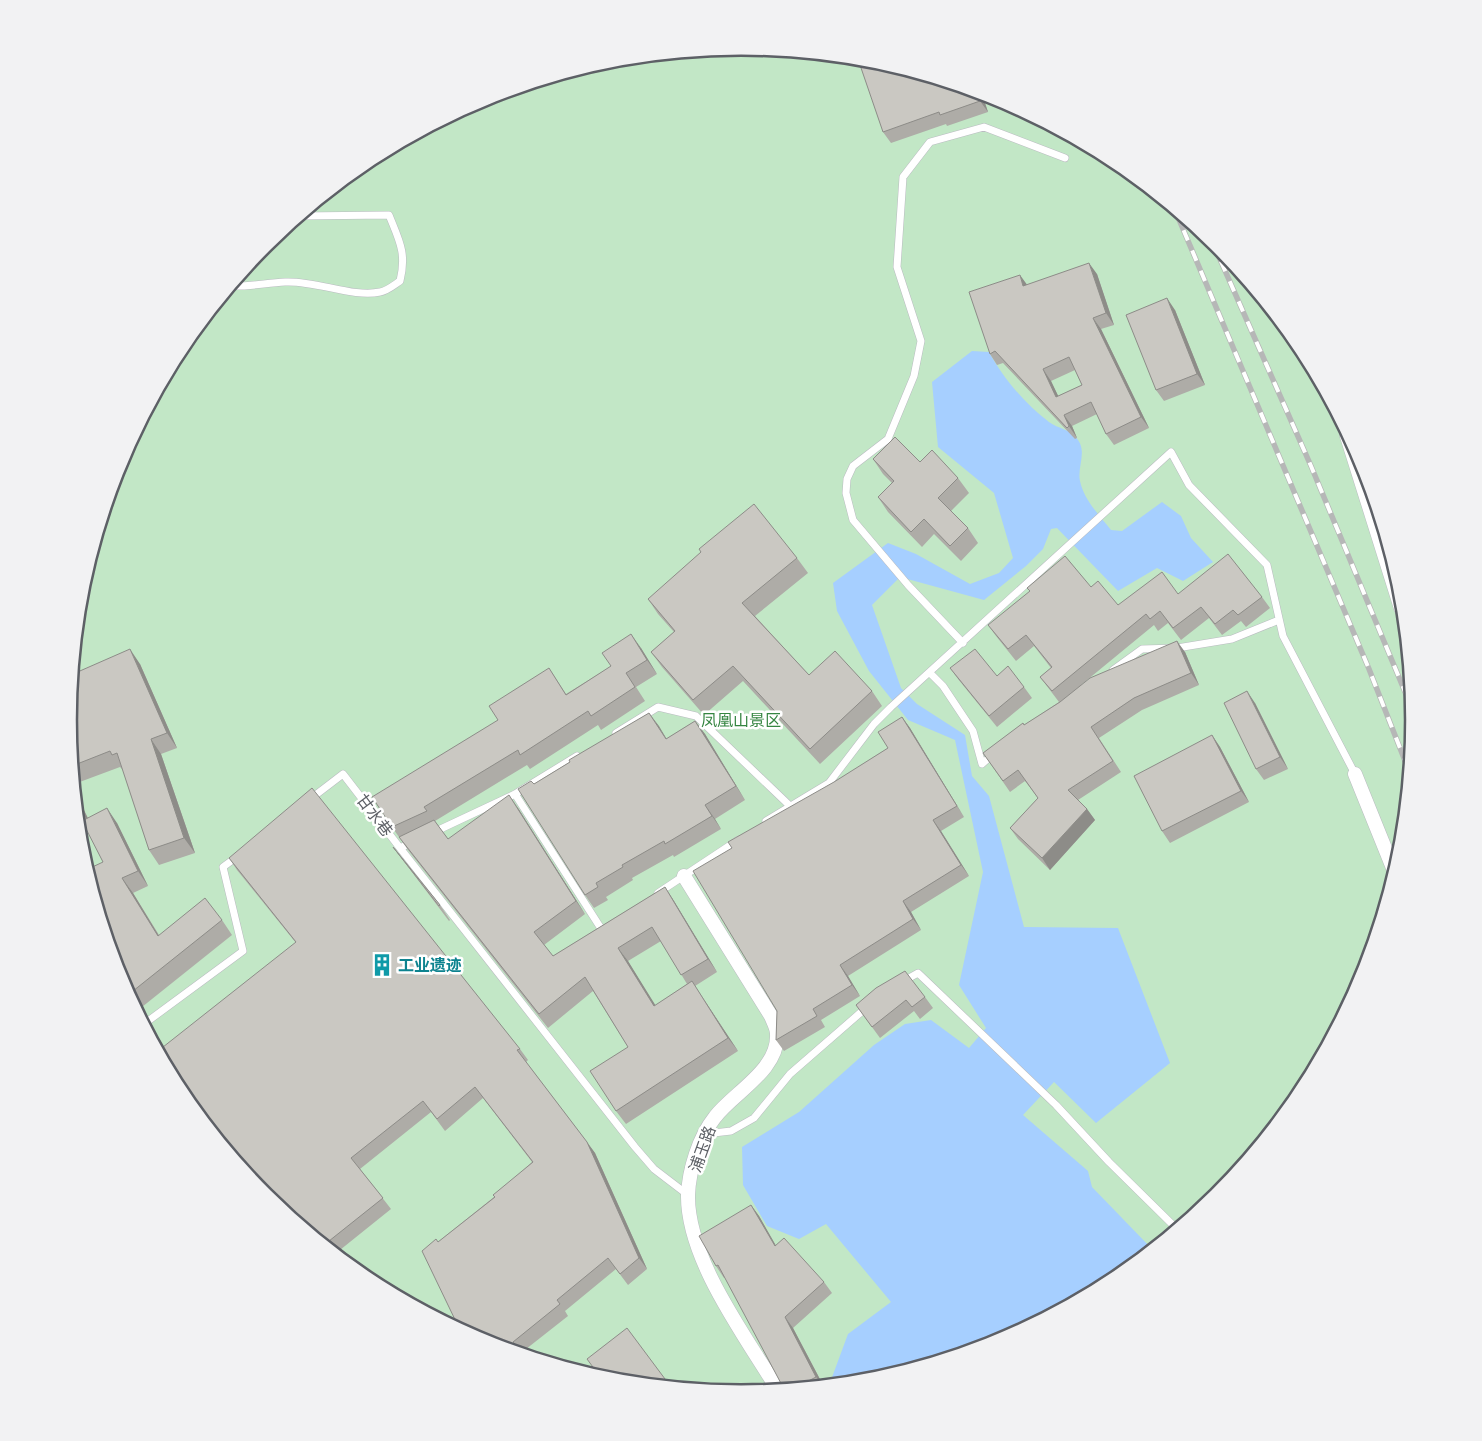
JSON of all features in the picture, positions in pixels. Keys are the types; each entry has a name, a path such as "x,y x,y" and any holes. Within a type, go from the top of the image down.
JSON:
{"street":[{"path":"1355,774 1390,862"},
{"name":"浦玉路","path":"684,876 771,1016 777,1034 773,1052 760,1074 715,1116 704,1134 694,1161 688,1195 692,1222 703,1260 715,1285 774,1383"}],"lane":[{"path":"963,643 908,585 853,520 846,493 847,479 853,466 888,440 914,376 920,341 897,266 903,177 930,142 984,127 1066,158"},
{"path":"239,286 249,287 285,282 319,284 364,294 382,292 400,281 404,264 402,248 389,215 309,216"},
{"path":"757,827 789,805 829,782 874,724 891,707 1171,452 1189,485 1267,565 1283,636 1355,774"},
{"path":"1105,677 1142,649 1177,648 1232,638 1279,620"},
{"path":"930,673 943,686 973,731 982,764 1002,746"},
{"path":"607,738 658,707 696,716 789,805"},
{"path":"427,836 515,794 582,753"},
{"name":"甘水巷","path":"306,803 343,774 400,848 418,840"},
{"path":"515,794 602,930"},
{"path":"651,898 749,832"},
{"path":"400,848 634,1147 654,1169 688,1195"},
{"path":"149,1021 243,951 223,867 246,850"},
{"path":"595,935 610,925"},
{"path":"894,987 918,973 1056,1105 1109,1162 1173,1225"},
{"path":"704,1134 731,1131 754,1118 790,1074 871,1004"}],"green space":[{"name":"凤凰山景区","path":"741,56 828,62 871,69 955,92 995,107 1073,145 1110,168 1179,221 1211,251 1268,316 1316,388 1337,427 1355,466 1383,549 1400,634 1404,677 1404,764 1400,807 1383,892 1370,934 1355,975 1316,1053 1268,1125 1240,1158 1211,1190 1179,1220 1145,1247 1110,1273 1073,1296 1035,1316 995,1334 913,1362 871,1372 828,1379 741,1385 654,1379 611,1372 527,1349 487,1334 409,1296 372,1273 303,1220 271,1190 214,1125 166,1053 145,1014 127,975 99,892 82,807 78,764 78,677 82,634 99,549 112,507 127,466 166,388 214,316 242,283 271,251 303,221 337,194 372,168 409,145 447,125 487,107 569,79 611,69 654,62 698,58"}],"water":[{"path":"972,351 989,352 1008,381 1031,407 1049,422 1068,431 1078,440 1082,450 1079,476 1082,488 1093,507 1111,530 1122,531 1162,502 1181,516 1191,538 1213,562 1183,581 1157,568 1118,591 1057,528 1051,529 1043,549 1026,566 984,600 900,577 872,605 901,688 917,704 965,735 972,776 989,796 1024,927 1118,928 1170,1063 1096,1123 1054,1082 1023,1115 1088,1171 1092,1187 1148,1245 1110,1273 1073,1296 995,1334 913,1362 871,1372 832,1378 848,1334 891,1302 826,1224 799,1239 767,1226 743,1185 742,1147 799,1112 874,1045 905,1024 931,1020 969,1048 986,1028 959,985 983,872 955,740 908,720 869,671 837,611 833,583 888,543 916,554 970,584 999,573 1013,558 994,493 938,447 932,382"}],"building":[{"path":"861,67 913,79 979,101 940,115 939,112 883,132"},
{"path":"1089,263 1106,313 1093,318 1141,417 1106,434 1091,402 1064,415 1069,426 1067,428 995,351 990,354 969,292 1020,275 1023,286","holes":["1069,357 1082,385 1056,397 1043,369"]},
{"path":"1167,298 1197,374 1156,390 1126,315"},
{"path":"895,437 920,462 932,450 958,478 938,498 968,528 950,546 924,519 911,532 878,497 894,481 873,459"},
{"path":"754,504 797,558 742,603 809,675 835,651 872,691 810,749 733,666 693,700 651,652 675,631 648,599 701,552 699,549"},
{"path":"1228,554 1262,597 1238,615 1233,610 1215,624 1201,607 1173,628 1160,611 1150,619 1146,614 1052,691 1040,677 1052,667 1026,635 1008,649 988,625 1030,591 1027,588 1065,556 1091,587 1098,581 1118,605 1162,572 1178,594"},
{"path":"631,634 647,660 626,673 635,687 591,716 588,711 520,755 518,750 424,807 427,811 392,827 372,797 498,720 489,706 549,668 566,695 611,666 602,653"},
{"path":"1177,641 1191,673 1134,698 1091,727 1113,761 1068,790 1087,809 1042,858 1010,828 1038,798 1018,770 1003,781 983,753 1023,723 1024,725 1060,702 1090,678"},
{"path":"130,649 167,733 151,739 184,838 149,850 117,753 112,755 110,751 78,764 79,672"},
{"path":"975,649 997,676 1008,666 1024,687 989,716 950,668"},
{"path":"1247,691 1280,757 1256,769 1224,703"},
{"path":"649,713 666,739 695,721 736,786 705,805 712,816 665,844 664,841 622,865 623,867 596,883 598,887 585,895 518,789 531,781 534,784 570,762 569,760"},
{"path":"902,717 957,806 933,820 961,865 903,901 913,919 840,965 852,985 813,1009 817,1016 776,1040 777,1011 693,871 732,848 728,842 834,782 888,748 878,732"},
{"path":"1212,735 1241,791 1162,831 1134,776"},
{"path":"312,788 520,1049 517,1050 587,1142 639,1258 620,1274 608,1258 557,1300 560,1304 513,1342 515,1344 455,1320 422,1251 436,1239 438,1242 495,1197 493,1195 533,1162 475,1087 437,1119 423,1101 351,1158 383,1198 329,1241 303,1220 271,1190 214,1125 189,1090 163,1047 296,942 229,858"},
{"path":"509,795 576,901 534,932 553,956 665,887 708,959 681,975 652,927 618,948 654,1006 692,981 728,1038 616,1111 590,1071 628,1047 585,977 539,1014 399,837 434,820 448,839"},
{"path":"107,808 138,871 122,878 158,936 205,898 222,920 134,990 112,934 99,892 94,866 103,862 86,829 84,820"},
{"path":"393,847 440,905 439,906"},
{"path":"905,971 925,997 912,1007 906,1000 872,1027 856,1005 876,988"},
{"path":"751,1205 775,1246 784,1238 824,1282 785,1317 816,1377 809,1381 781,1383 718,1265 716,1266 699,1236"},
{"path":"627,1328 666,1380 594,1368 587,1359"}],"railway":[{"path":"1180,222 1369,669 1404,759"},
{"path":"1221,263 1311,466 1404,690"}],"place":[{"name":"工业遗迹","path":"382,965"}]}
